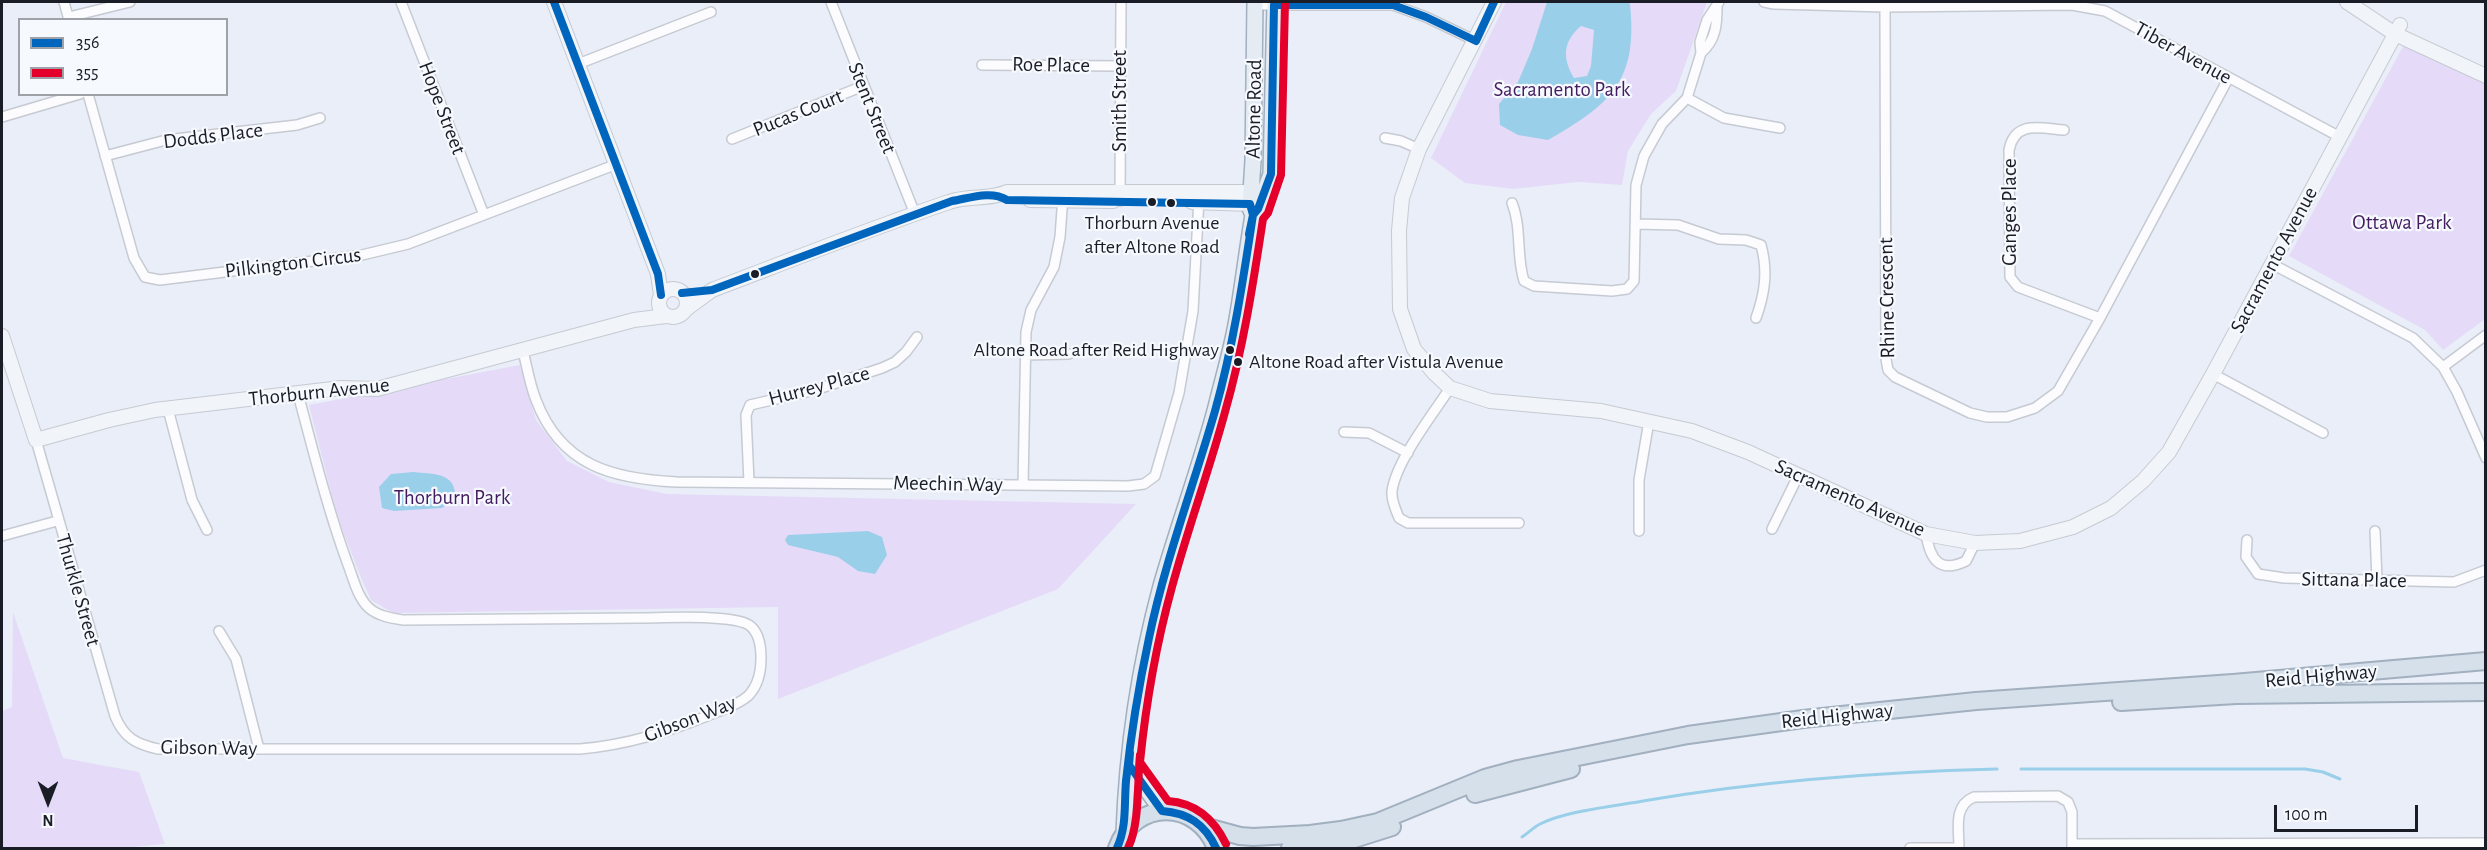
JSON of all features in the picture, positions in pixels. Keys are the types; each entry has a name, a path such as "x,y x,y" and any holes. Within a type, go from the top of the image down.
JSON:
{"highway":[{"name":"Reid Highway","path":"1162,812 1180,813 1203,826 1240,836 1310,834 1378,822 1485,778 1518,769 1688,735 1803,718 1976,701 2233,683 2486,661"},
{"name":"Reid Highway","path":"1290,849 1370,836 1490,789 1551,773 1692,746 1804,730 1977,712 2236,695 2486,692"},
{"path":"1101,849 1120,842 1137,820 1162,812"},
{"path":"1203,826 1216,849"}],"main road":[{"name":"Altone Road","path":"1120,842 1133,724 1159,595 1215,410 1230,349 1251,204 1255,3"},
{"name":"Altone Road","path":"1251,204 1258,209 1271,174 1275,3"},
{"path":"1129,765 1162,812"}],"street":[{"path":"64,2 69,18 130,2"},
{"name":"Hope Street","path":"401,2 484,215"},
{"path":"554,2 658,274 669,294 687,301 686,309"},
{"name":"Stent Street","path":"831,2 915,214"},
{"name":"Smith Street","path":"1120,196 1121,2"},
{"name":"Sacramento Avenue","path":"1494,2 1419,150 1402,198 1399,231 1400,309 1414,350 1434,373 1450,388 1490,401 1601,411 1702,434 1748,452 1926,534 1974,543 2020,541 2073,527 2110,508 2143,481 2169,452 2387,52 2397,29"},
{"name":"Tiber Avenue","path":"1764,2 1886,7 2013,3 2072,5 2105,11 2228,79 2340,137"},
{"path":"2105,11 2108,2"},
{"path":"2347,2 2486,76"},
{"path":"2362,2 2397,29 2486,68"},
{"path":"1255,3 1394,3 1476,40"},
{"path":"1512,203 1517,216 1521,271 1524,281 1534,286 1612,291 1627,289 1634,281 1635,185 1644,156 1662,124 1687,98 1701,53 1710,45 1717,25 1718,4"},
{"name":"Rhine Crescent","path":"1886,7 1886,359 1888,370 1895,377 1970,413 1987,417 2007,417 2034,408 2058,391 2100,318 2228,79"},
{"path":"578,64 711,12"},
{"name":"Roe Place","path":"982,64 1120,66"},
{"name":"Pucas Court","path":"732,139 863,86"},
{"path":"2,117 73,96"},
{"name":"Pilkington Circus","path":"89,96 134,258 145,277 160,280 362,255 408,244 617,164"},
{"path":"1687,98 1724,117 1780,129"},
{"name":"Dodds Place","path":"105,156 166,140 297,125 320,118"},
{"name":"Ganges Place","path":"2064,130 2035,127 2022,129 2012,137 2009,150 2010,277 2018,287 2100,318"},
{"path":"1385,138 1401,141 1419,150"},
{"path":"669,294 712,290 960,199 999,195 1007,200 1063,196 1199,197 1251,204"},
{"path":"1023,485 1026,332 1030,310 1054,267 1060,237 1063,196"},
{"name":"Meechin Way","path":"523,351 536,400 543,416 567,450 606,473 629,479 1023,485 1128,486 1144,484 1155,476 1179,393 1193,311 1199,197"},
{"path":"1636,224 1678,225 1719,239 1746,240 1761,245 1765,261 1765,293 1756,318"},
{"path":"2272,264 2413,338 2443,368 2457,392 2486,458"},
{"path":"686,309 712,290"},
{"path":"666,316 660,310 669,294"},
{"name":"Thorburn Avenue","path":"634,320 669,294"},
{"name":"Thorburn Avenue","path":"36,440 133,413 341,388 377,389 634,320 677,316 686,309"},
{"path":"2443,368 2486,335"},
{"path":"2,336 36,440"},
{"name":"Hurrey Place","path":"749,482 746,415 750,405 815,390 882,368 895,362 917,337"},
{"path":"1025,355 1070,354"},
{"path":"2213,374 2323,433"},
{"path":"1450,388 1408,453 1392,493 1394,507 1399,518 1408,523 1519,523"},
{"name":"Gibson Way","path":"126,737 141,745 158,749 580,749 645,739 675,730 735,705 756,686 760,673 761,647 758,635 750,625 725,619 403,620 378,614 368,608 360,597 331,517 298,394"},
{"path":"168,409 192,500 207,530"},
{"path":"1639,531 1640,480 1649,421"},
{"path":"1344,432 1369,434 1408,453"},
{"name":"Thurkle Street","path":"36,440 57,521 115,716 126,737"},
{"path":"1773,529 1798,476"},
{"path":"2,536 57,521"},
{"path":"2375,531 2376,580"},
{"path":"1926,534 1928,550 1933,559 1943,565 1955,567 1966,561 1974,543"},
{"name":"Sittana Place","path":"2247,540 2246,557 2258,574 2284,578 2454,582 2486,570"},
{"path":"219,631 236,659 259,749"},
{"path":"1910,849 1959,848 1959,809 1964,801 1974,797 2058,796 2068,802 2072,812 2072,846 2422,846 2486,843"}],"green space":[{"name":"Sacramento Park","path":"1506,2 1707,2 1676,91 1651,114 1628,151 1622,185 1578,182 1513,189 1465,183 1431,158"},
{"name":"Ottawa Park","path":"2406,41 2485,78 2485,319 2443,350 2425,330 2289,256"},
{"name":"Thorburn Park","path":"520,365 536,420 567,461 609,482 667,494 1136,504 1058,589 778,699 778,607 393,613 371,600 362,580 337,516 309,405"},
{"path":"13,612 63,758 139,772 165,844 122,848 2,848 2,711 12,707"}],"water":[{"path":"1547,2 1627,2 1630,4 1629,53 1616,87 1589,114 1548,140 1518,135 1500,125 1499,104 1518,82 1532,49","holes":["1581,26 1594,30 1591,66 1587,76 1574,78 1566,57 1568,44"]},
{"path":"413,472 435,474 448,479 455,490 455,498 442,508 394,511 382,508 379,487 391,474"},
{"path":"868,531 882,537 887,555 875,574 858,571 838,557 788,545 785,540 788,535"}],"waterway":[{"path":"1522,837 1550,819 1687,794 1819,779 1908,772 1997,769"},
{"path":"2021,769 2305,769 2323,772 2340,779"}],"transit line":[{"name":"356","path":"554,2 658,274 661,295"},
{"name":"355","path":"1226,844 1216,827 1203,814 1187,805 1168,801 1140,762 1152,674 1166,609 1231,388 1247,317 1263,219 1268,213 1281,175 1285,2"},
{"name":"356","path":"1249,234 1253,215 1258,209 1271,174 1274,5 1393,5 1426,17 1476,41 1494,2"},
{"name":"356","path":"682,293 712,290 952,201 973,197 987,195 1007,200 1250,204 1253,215 1227,363 1215,411 1163,581 1145,656 1130,745 1124,823 1117,848"},
{"name":"356","path":"1130,753 1129,765 1162,811 1180,814 1195,821 1207,832 1216,848"},
{"name":"355","path":"1128,848 1135,827 1140,755"}],"place":[{"name":"Thorburn Avenue after Altone Road","path":"1152,202"},
{"name":"Altone Road after Reid Highway","path":"1230,350"},
{"name":"Altone Road after Vistula Avenue","path":"1238,362"}]}
